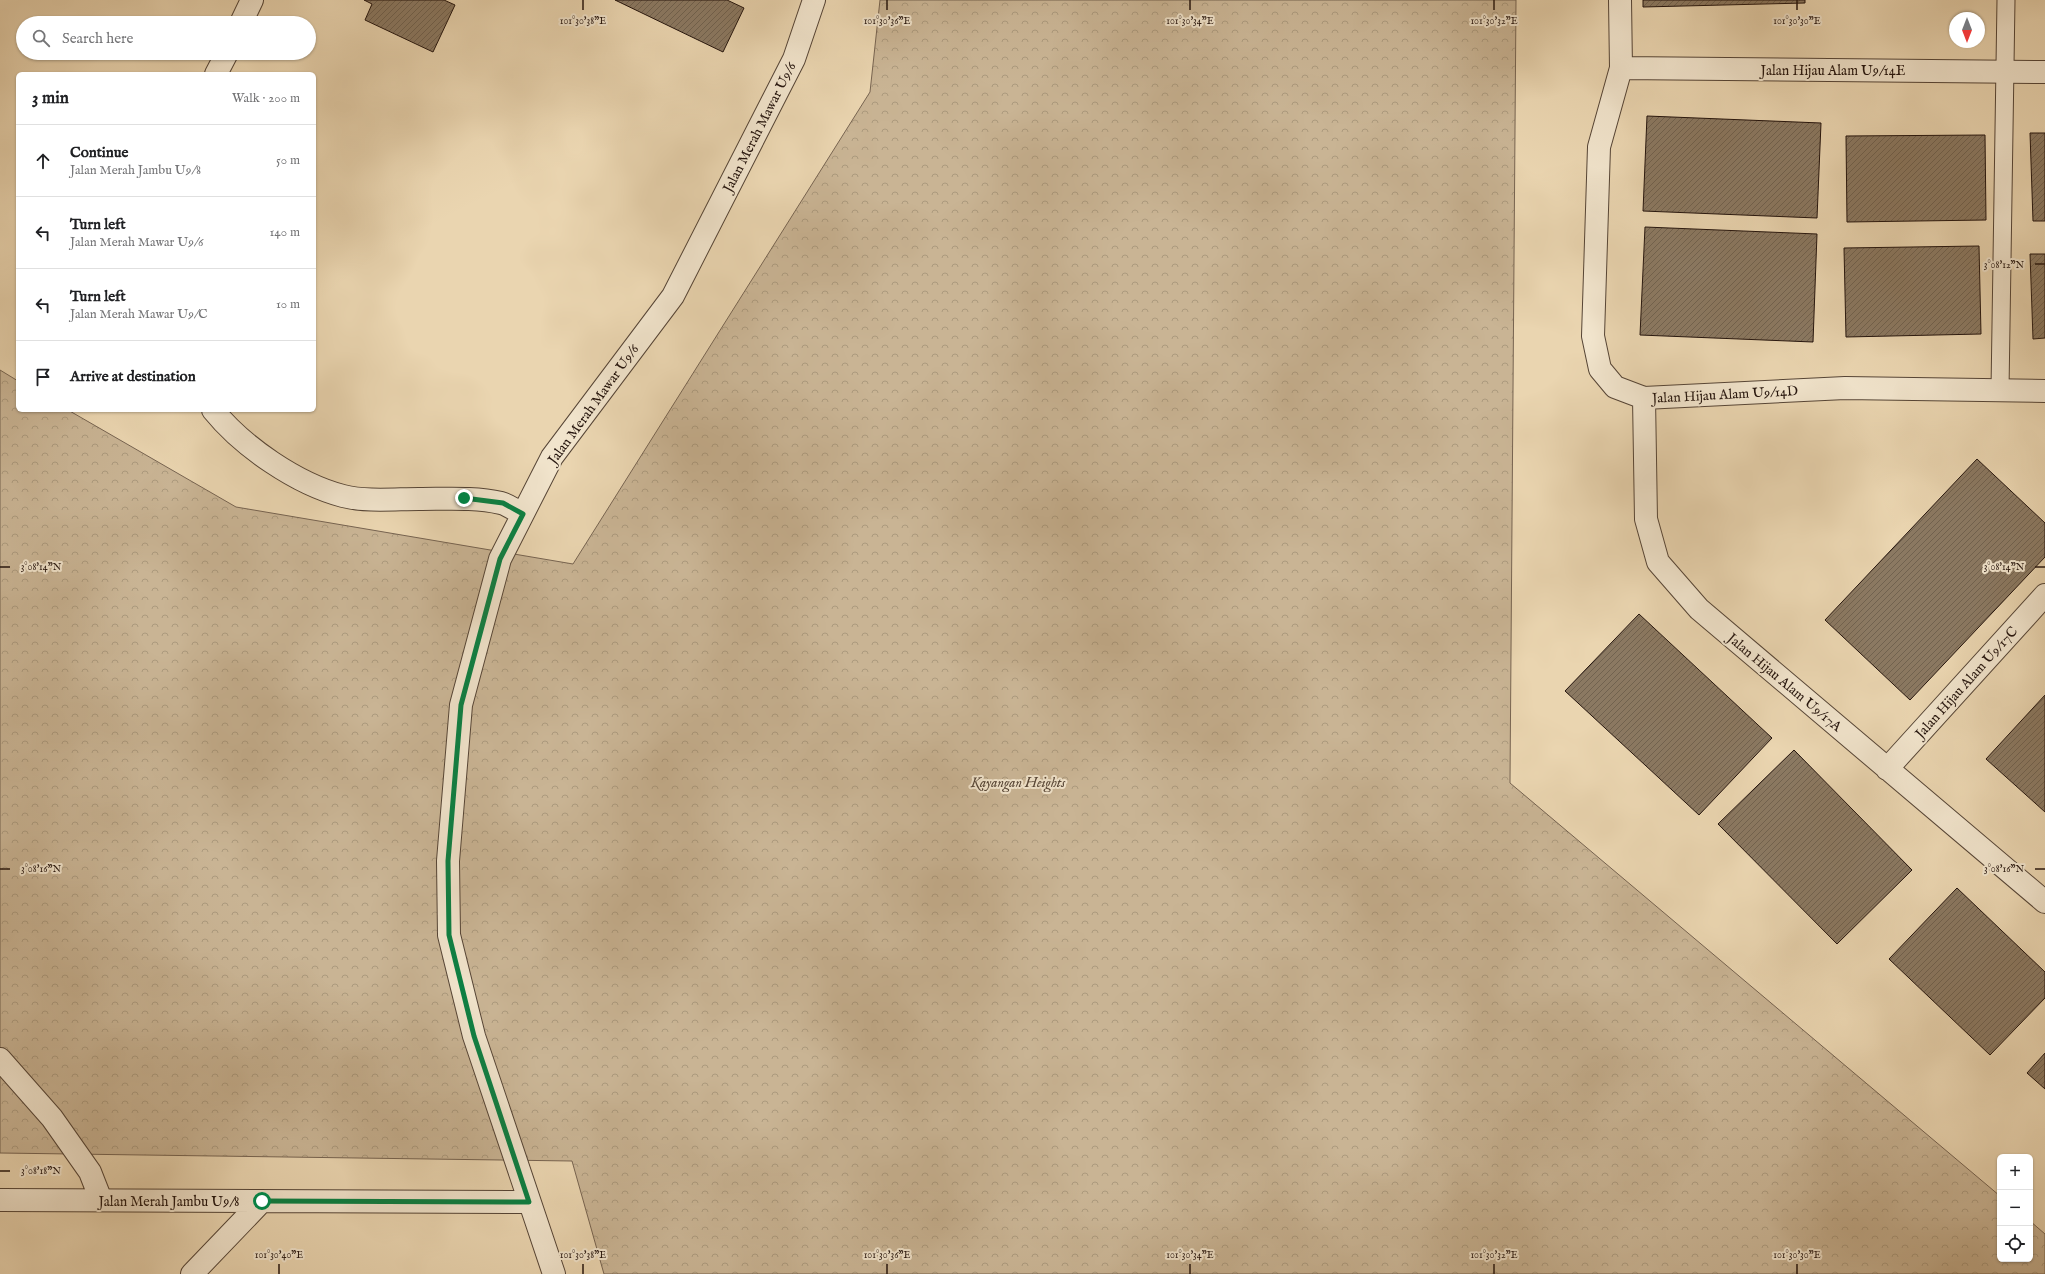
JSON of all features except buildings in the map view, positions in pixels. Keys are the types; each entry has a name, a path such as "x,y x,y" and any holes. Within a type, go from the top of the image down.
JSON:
{"street":[{"path":"244,16 252,0"},
{"name":"Jalan Merah Mawar U9/6","path":"554,1274 474,1036 449,935 448,861 461,705 500,559 552,457 673,296 794,59 814,0"},
{"name":"Jalan Hijau Alam U9/14D","path":"1620,0 1621,68 1599,147 1593,336 1600,368 1615,387 1644,398 1845,388 2045,391"},
{"path":"217,72 223,60"},
{"name":"Jalan Hijau Alam U9/14E","path":"1621,68 2045,72"},
{"name":"Jalan Hijau Alam U9/17A","path":"1644,398 1646,519 1658,562 1699,609 2045,902"},
{"path":"215,412 224,423 254,451 313,486 344,496 359,498 464,498 503,503 523,514"},
{"name":"Jalan Hijau Alam U9/17C","path":"1887,769 2045,595"},
{"path":"0,1059 52,1118 90,1172 101,1200"},
{"name":"Jalan Merah Jambu U9/8","path":"0,1200 529,1202"},
{"path":"192,1274 262,1201"}],"lane":[{"path":"2000,390 2006,0"}],"green space":[{"name":"Kayangan Heights","path":"880,0 1516,0 1510,783 1997,1193 1997,1262 2033,1262 2033,1224 2045,1234 2045,1274 604,1274 572,1161 0,1153 0,370 16,380 16,412 71,412 236,507 573,564 870,92"}],"route":[{"path":"262,1201 529,1202 474,1036 449,935 448,861 461,705 500,559 523,514 503,503 464,498"}]}
